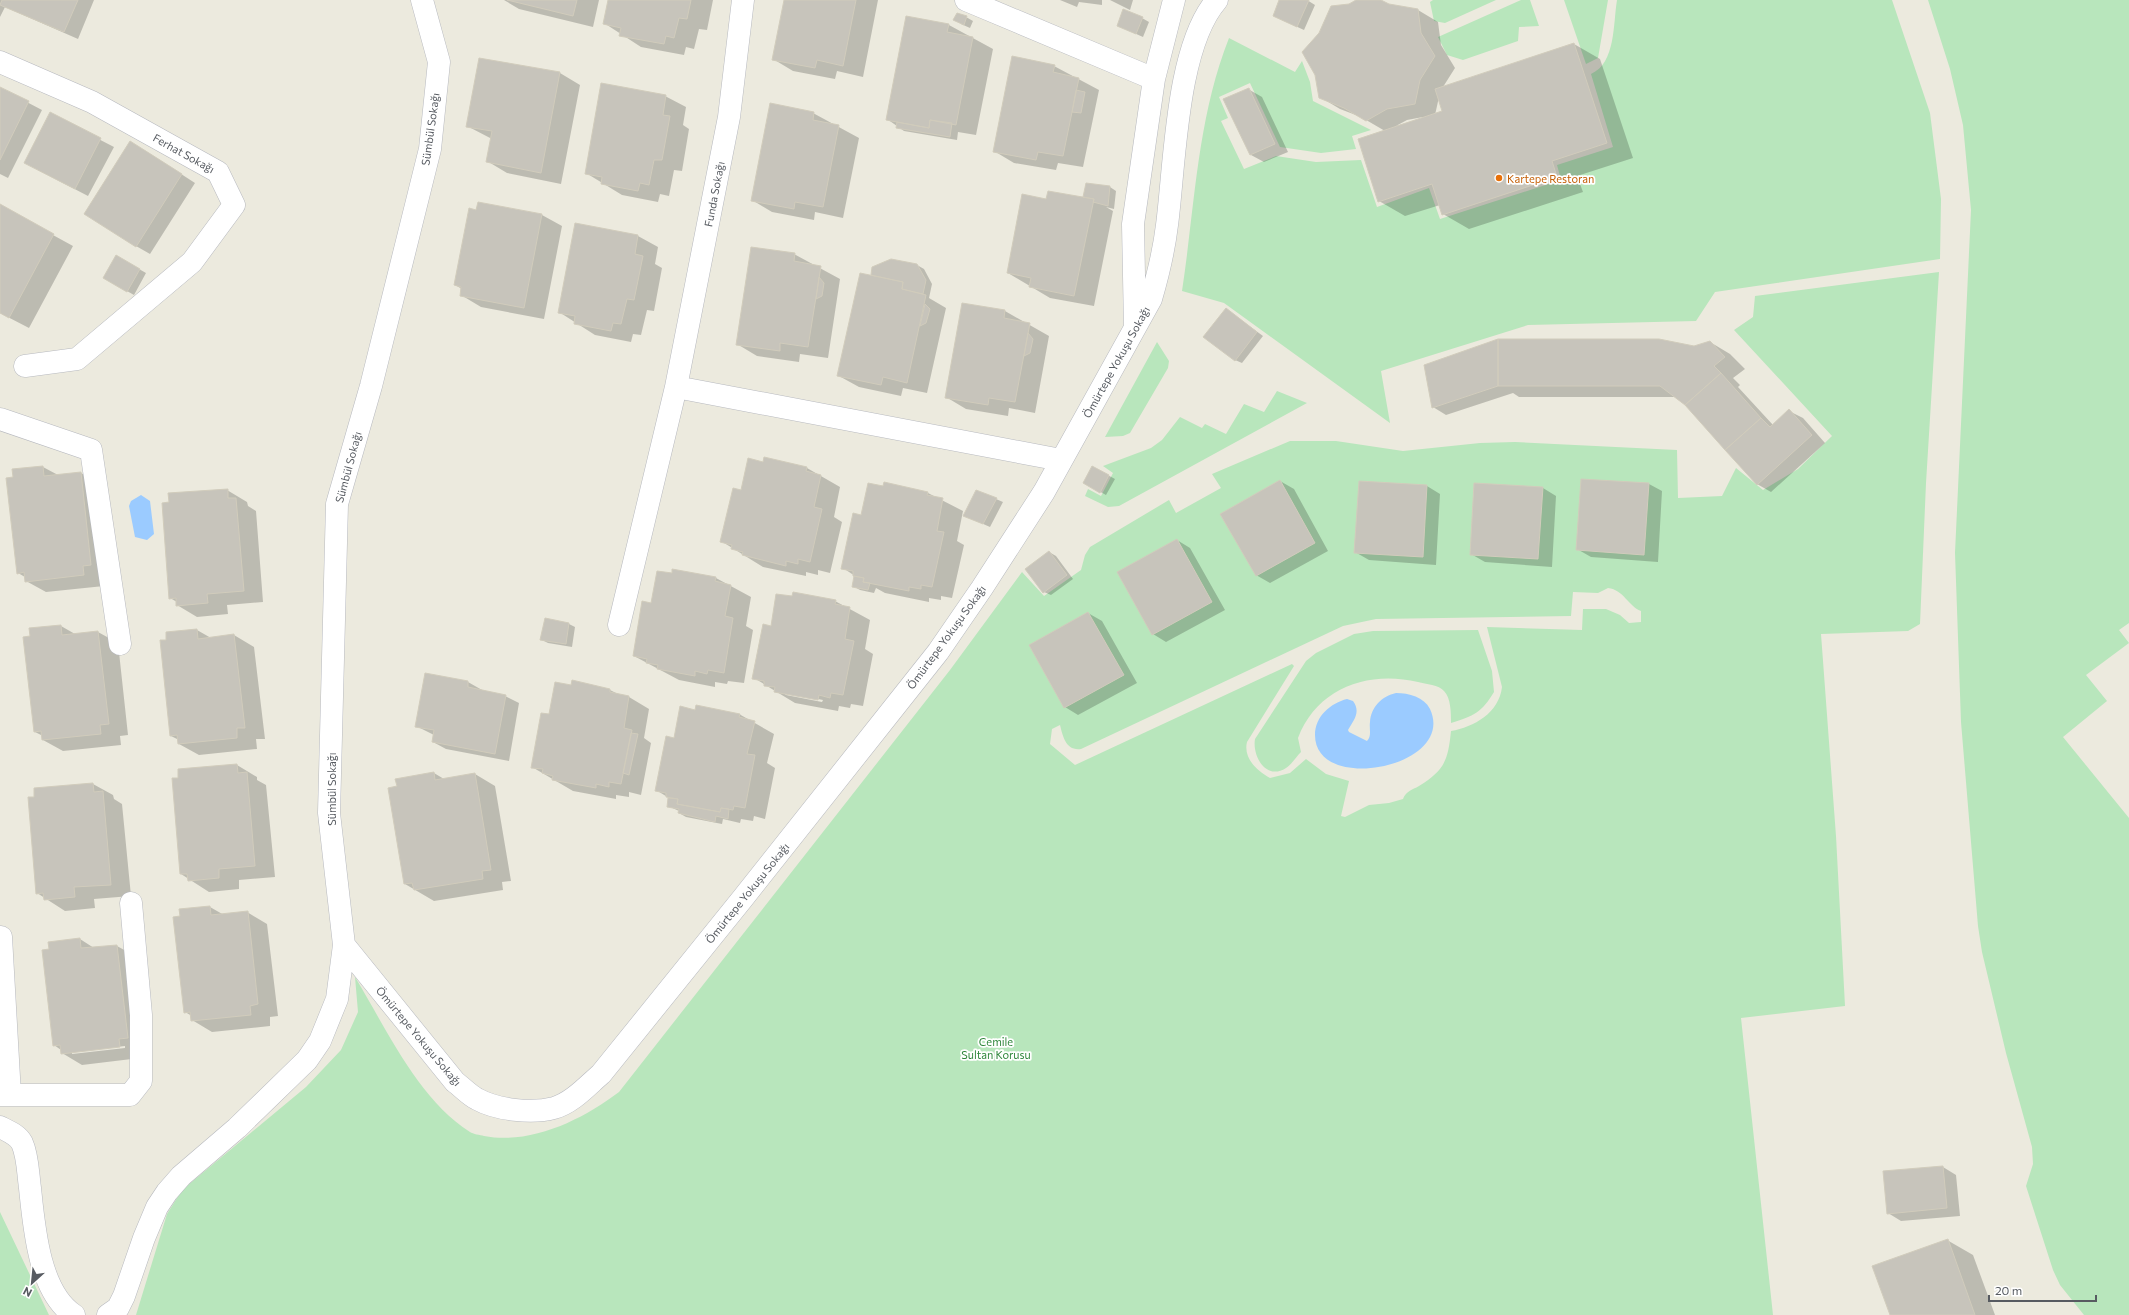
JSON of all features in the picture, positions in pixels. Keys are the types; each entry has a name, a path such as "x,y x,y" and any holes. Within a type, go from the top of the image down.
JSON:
{"street":[{"name":"Sümbül Sokağı","path":"344,945 329,813 337,504 371,386 430,148 439,62 422,0"},
{"name":"Funda Sokağı","path":"618,625 676,387 729,117 743,0"},
{"path":"966,0 1154,79"},
{"path":"1135,330 1133,224 1154,79 1174,0"},
{"name":"Ömürtepe Yokuşu Sokağı","path":"344,945 455,1082 476,1099 501,1107 528,1112 555,1108 578,1094 601,1074 938,652 982,588 1044,492 1135,330 1150,299 1159,270 1167,226 1183,84 1200,29 1217,0"},
{"name":"Ferhat Sokağı","path":"0,62 92,102 218,172 234,205 192,262 77,359 25,366"},
{"path":"676,387 1062,460"},
{"path":"0,419 91,450 120,644"},
{"path":"1,937 5,1095 130,1095 141,1081 141,1015 131,903"},
{"path":"108,1315 118,1308 124,1296 144,1238 167,1192 181,1176 287,1081 307,1060 320,1040 337,998 344,945"},
{"path":"0,1127 13,1133 22,1142 27,1161 33,1226 41,1260 48,1281 59,1302 74,1315"}],"green space":[{"path":"1433,0 1496,0 1445,23 1434,21 1430,2"},
{"path":"1521,0 1530,0 1539,26 1519,27 1518,41 1463,60 1447,55 1438,37"},
{"path":"1564,0 1608,0 1598,58 1586,64"},
{"path":"1617,0 1892,0 1930,113 1941,199 1940,259 1715,292 1696,321 1528,325 1381,371 1390,423 1224,303 1182,291 1203,131 1218,69 1229,38 1295,72 1302,61 1310,82 1313,101 1371,130 1352,136 1356,149 1321,153 1280,147 1250,83 1219,97 1228,118 1221,121 1244,169 1276,156 1316,162 1361,160 1377,207 1429,188 1440,219 1561,180 1557,165 1613,147 1591,74 1599,69 1609,52 1614,31"},
{"path":"1928,0 2129,0 2129,623 2119,630 2129,643 2086,675 2107,701 2063,737 2129,818 2129,1315 2084,1315 2060,1285 2053,1270 2026,1186 2033,1164 2032,1147 2006,1053 1982,952 1978,926 1961,722 1955,553 1971,210 1963,125 1950,69"},
{"name":"Cemile Sultan Korusu","path":"1939,272 1926,483 1920,624 1908,631 1821,634 1836,836 1845,1006 1741,1018 1773,1315 136,1315 167,1214 182,1190 306,1087 341,1050 358,1012 355,977 391,1040 419,1082 434,1101 451,1118 470,1132 484,1136 502,1138 520,1137 555,1128 572,1121 589,1112 619,1092 950,670 1022,572 1044,596 1081,570 1085,555 1090,547 1169,500 1176,513 1221,488 1212,474 1290,441 1336,441 1403,451 1480,443 1515,442 1677,450 1678,498 1722,496 1736,468 1763,490 1798,469 1832,436 1734,330 1753,317 1755,296","holes":["1608,588 1613,589 1641,611 1641,622 1629,623 1620,615 1606,609 1583,609 1582,630 1487,627 1502,687 1500,696 1491,711 1476,722 1451,731 1446,757 1440,769 1435,775 1408,792 1403,799 1389,803 1369,805 1345,817 1341,816 1349,781 1326,774 1306,759 1290,773 1270,778 1260,772 1249,759 1246,748 1247,742 1294,666 1292,664 1075,765 1050,744 1052,729 1060,725 1066,742 1072,748 1081,749 1343,626 1376,619 1571,616 1573,592 1598,593"]},
{"path":"1157,342 1169,361 1168,368 1130,433 1123,436 1105,437"},
{"path":"1277,391 1307,403 1119,506 1108,507 1085,496 1088,489 1101,496 1113,473 1103,466 1151,448 1162,440 1180,417 1202,428 1205,424 1226,434 1244,404 1264,412"},
{"path":"1478,630 1492,671 1494,692 1481,709 1472,715 1451,723 1448,698 1442,689 1436,686 1399,679 1363,681 1346,687 1331,695 1318,706 1307,721 1298,738 1301,752 1286,768 1279,771 1272,771 1262,765 1258,759 1255,739 1306,661 1316,653 1354,634 1373,631"},
{"path":"0,1212 49,1315 0,1315"}],"water":[{"path":"141,495 150,501 154,534 147,540 135,537 129,506 131,501"},
{"path":"1396,693 1416,696 1424,701 1430,709 1433,729 1423,746 1405,759 1383,766 1359,768 1337,764 1321,753 1315,735 1316,728 1321,716 1330,707 1347,699 1353,701 1357,712 1348,730 1349,732 1367,741 1370,735 1371,717 1375,707 1386,697"}],"building":[{"path":"2,0 78,0 64,32 0,5"},
{"path":"507,0 577,0 573,16"},
{"path":"608,0 691,0 687,19 679,18 674,38 666,36 664,44 619,36 621,28 603,24"},
{"path":"784,0 856,0 843,66 817,60 815,68 772,60"},
{"path":"1279,0 1309,0 1297,27 1273,16"},
{"path":"1356,0 1381,0 1389,4 1418,9 1421,33 1435,56 1420,80 1415,104 1387,109 1366,121 1344,108 1319,98 1315,75 1302,52 1319,33 1331,6 1349,4"},
{"path":"1123,9 1143,17 1136,34 1117,26"},
{"path":"957,13 967,16 964,25 953,20"},
{"path":"906,16 949,24 947,32 973,37 956,125 930,120 929,128 886,120"},
{"path":"1574,43 1607,143 1552,161 1557,177 1442,215 1432,184 1378,202 1358,139 1442,111 1435,89"},
{"path":"1012,56 1055,65 1053,72 1079,78 1063,156 1038,152 1036,160 993,152"},
{"path":"479,58 560,72 541,173 486,162 492,131 466,127"},
{"path":"601,83 666,95 663,115 670,116 662,160 654,160 649,185 640,183 638,191 601,184 602,177 585,174"},
{"path":"0,87 29,101 0,160"},
{"path":"1249,88 1275,144 1250,155 1223,99"},
{"path":"1076,90 1085,92 1081,113 1072,112"},
{"path":"770,103 814,112 813,120 839,125 823,207 795,202 794,209 751,201"},
{"path":"50,112 101,138 75,189 24,163"},
{"path":"930,120 952,123 950,137 896,128 897,122 929,128"},
{"path":"130,141 182,174 136,247 84,214"},
{"path":"1086,183 1110,186 1108,206 1093,202 1094,199 1083,197"},
{"path":"1048,191 1094,199 1074,296 1029,287 1031,278 1007,273 1022,194 1046,199"},
{"path":"478,202 542,214 524,308 460,296 461,287 454,285 469,208 476,210"},
{"path":"0,204 54,234 9,318 0,313"},
{"path":"575,223 638,235 635,254 643,256 634,300 627,299 621,324 613,323 611,331 574,324 575,316 558,313"},
{"path":"751,247 795,253 794,261 821,266 808,347 780,343 780,351 736,345"},
{"path":"116,255 140,269 127,292 103,278"},
{"path":"891,259 917,264 926,280 923,294 902,289 903,282 871,275 872,267"},
{"path":"860,273 903,282 902,289 926,295 907,383 883,377 881,385 837,376"},
{"path":"819,277 824,283 822,296 816,299"},
{"path":"962,303 1005,310 1004,318 1030,323 1015,402 989,398 988,405 945,398"},
{"path":"925,304 930,309 926,323 920,326"},
{"path":"1226,308 1257,332 1235,361 1203,337"},
{"path":"1028,333 1033,339 1030,353 1024,356"},
{"path":"1498,339 1498,386 1432,408 1424,365"},
{"path":"1498,339 1659,339 1694,346 1710,341 1725,357 1714,366 1721,373 1685,405 1660,386 1498,386"},
{"path":"1721,373 1761,418 1725,450 1685,405"},
{"path":"1789,409 1812,435 1757,485 1725,450 1761,418 1770,427"},
{"path":"764,457 807,467 806,471 821,475 814,507 822,509 810,562 798,559 798,564 786,561 786,566 742,555 743,552 731,549 732,545 720,542 733,488 741,490 748,458 763,462"},
{"path":"43,466 44,476 81,472 91,565 83,566 84,575 25,582 24,572 17,574 6,478 13,477 12,469"},
{"path":"1092,466 1109,475 1100,493 1083,483"},
{"path":"1581,479 1649,483 1644,555 1576,550"},
{"path":"1280,480 1315,543 1256,576 1220,514"},
{"path":"1359,481 1427,485 1423,557 1354,553"},
{"path":"884,482 928,492 927,495 943,498 937,531 944,532 932,587 921,585 921,589 909,587 909,591 863,582 864,578 853,576 853,571 841,569 853,513 861,515 868,483 883,486"},
{"path":"1474,483 1543,487 1538,559 1470,555"},
{"path":"228,489 228,498 236,498 244,591 207,594 208,603 176,606 176,598 169,599 162,503 169,502 168,493"},
{"path":"976,490 997,498 983,524 963,516"},
{"path":"1177,539 1212,602 1152,635 1117,572"},
{"path":"1049,551 1067,575 1043,593 1025,569"},
{"path":"672,569 716,577 715,581 731,585 725,616 733,618 724,673 708,670 707,674 695,671 695,676 657,669 658,665 646,663 647,659 633,656 642,601 651,603 657,571 672,573"},
{"path":"854,576 864,578 863,582 870,583 868,590 852,587"},
{"path":"793,592 836,600 835,604 850,607 845,639 854,641 843,695 831,693 830,698 819,695 818,700 774,692 775,687 764,686 764,681 752,679 763,624 771,626 776,594 792,596"},
{"path":"1088,612 1124,675 1064,708 1029,645"},
{"path":"545,618 569,623 566,644 540,640"},
{"path":"61,625 62,635 98,631 109,724 100,725 101,734 42,740 41,731 34,732 23,637 30,636 29,628"},
{"path":"197,629 198,639 234,634 245,728 237,728 237,738 178,744 177,735 170,736 160,640 166,640 166,632"},
{"path":"425,673 468,681 468,687 506,695 495,754 432,742 434,730 415,727"},
{"path":"572,680 610,689 610,692 629,696 624,728 632,730 621,784 609,782 609,787 596,784 596,788 552,780 553,776 542,773 543,769 531,768 541,713 549,714 555,682 571,685"},
{"path":"696,705 740,714 739,717 755,721 747,754 755,755 745,808 734,806 733,810 721,808 720,812 677,804 678,799 666,797 666,793 655,791 666,736 674,738 680,706 695,710"},
{"path":"631,733 638,734 629,775 623,773"},
{"path":"237,764 238,773 247,772 255,866 219,869 219,878 188,881 187,874 180,874 172,778 178,778 178,769"},
{"path":"434,772 435,780 475,773 491,870 482,871 483,879 414,890 412,883 404,884 388,788 397,786 395,779"},
{"path":"93,783 94,792 103,791 111,885 74,887 75,897 44,900 43,893 36,894 28,797 34,797 34,788"},
{"path":"668,798 678,799 677,804 720,812 721,808 729,809 728,819 716,816 715,822 678,813 679,809 667,807"},
{"path":"210,906 211,915 248,911 258,1004 250,1006 251,1015 191,1021 190,1012 184,1013 173,917 180,916 179,909"},
{"path":"80,938 81,948 117,945 128,1038 119,1039 120,1047 61,1054 60,1045 53,1046 42,950 49,949 48,942"},
{"path":"1943,1166 1947,1208 1887,1214 1883,1171"},
{"path":"1948,1239 1975,1315 1890,1315 1872,1266"}],"place":[{"name":"Kartepe Restoran","path":"1499,178"}]}
